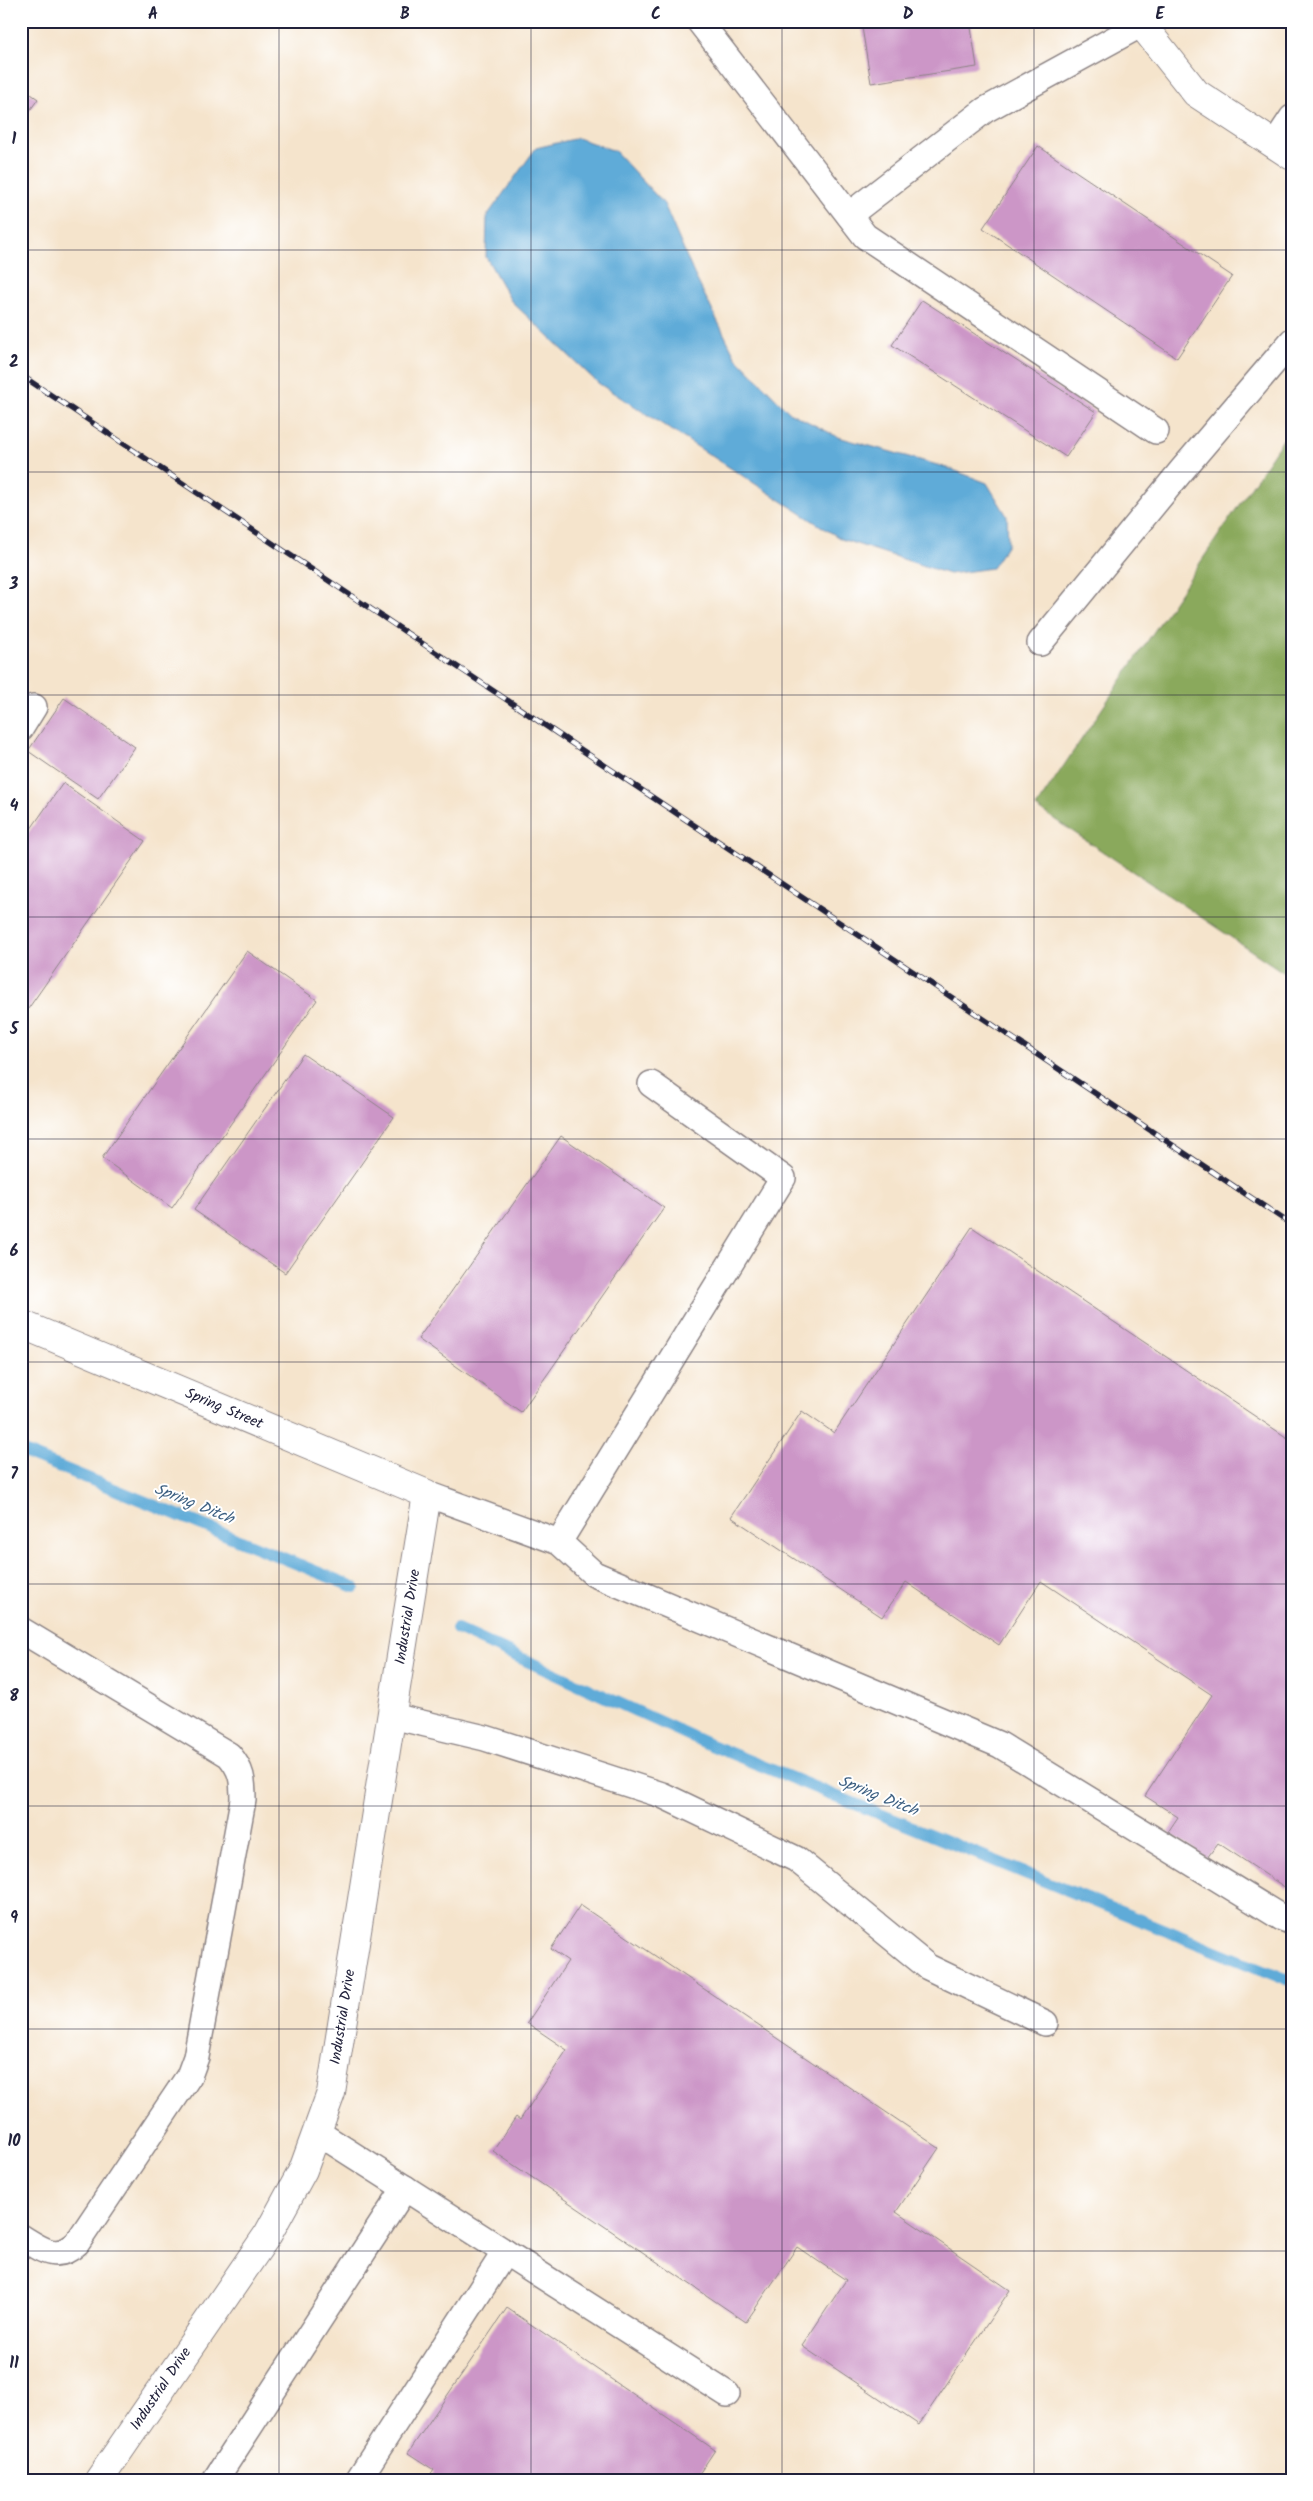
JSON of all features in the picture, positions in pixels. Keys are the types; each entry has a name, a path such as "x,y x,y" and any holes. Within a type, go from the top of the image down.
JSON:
{"street":[{"path":"1139,23 1196,92 1283,150"},
{"name":"Spring Street","path":"21,1324 427,1494"},
{"name":"Industrial Drive","path":"99,2480 268,2234 303,2170 331,2093 427,1494"}],"lane":[{"path":"699,21 865,236 1156,431"},
{"path":"849,215 985,110 1139,23"},
{"path":"1283,150 1292,118"},
{"path":"1040,643 1175,478 1292,341"},
{"path":"21,728 34,706"},
{"path":"559,1542 783,1178 651,1084"},
{"path":"427,1494 559,1542 594,1574 1000,1745 1282,1918 1292,1922"},
{"path":"21,1630 229,1755 238,1766 243,1778 243,1800 198,2047 189,2076 77,2243 68,2252 52,2254 21,2237"},
{"path":"392,1716 485,1738 662,1796 680,1804 796,1859 928,1967 1045,2023"},
{"path":"317,2132 726,2394"},
{"path":"215,2480 405,2188"},
{"path":"358,2480 505,2252"}],"green space":[{"path":"1292,426 1292,978 1036,807"}],"water":[{"path":"578,138 615,151 664,204 694,274 735,356 789,412 838,437 948,468 987,483 1007,516 1008,544 992,568 949,574 841,539 598,383 511,301 486,257 487,216 536,148"}],"building":[{"path":"861,21 970,21 977,67 871,83"},
{"path":"21,87 38,99 21,123"},
{"path":"1038,146 1232,276 1177,358 983,228"},
{"path":"922,300 1096,412 1066,457 892,345"},
{"path":"64,698 135,747 98,799 28,751"},
{"path":"63,783 145,841 21,1019 21,843"},
{"path":"247,951 317,1000 172,1208 102,1158"},
{"path":"303,1054 394,1117 285,1273 194,1210"},
{"path":"561,1136 664,1208 521,1412 418,1339"},
{"path":"972,1227 1292,1441 1292,1879 1286,1888 1218,1843 1207,1858 1168,1832 1178,1817 1145,1796 1212,1695 1041,1581 999,1645 906,1582 882,1617 731,1517 802,1411 834,1433"},
{"path":"580,1905 939,2148 896,2212 1010,2290 919,2425 802,2346 846,2280 797,2247 746,2322 493,2151 516,2117 520,2120 567,2050 527,2023 568,1961 551,1949"},
{"path":"507,2308 715,2450 695,2480 427,2480 434,2470 408,2453"}],"waterway":[{"name":"Spring Ditch","path":"21,1451 354,1587"},
{"name":"Spring Ditch","path":"457,1629 708,1744 1292,1982"}],"railway":[{"path":"21,375 1292,1225"}]}
